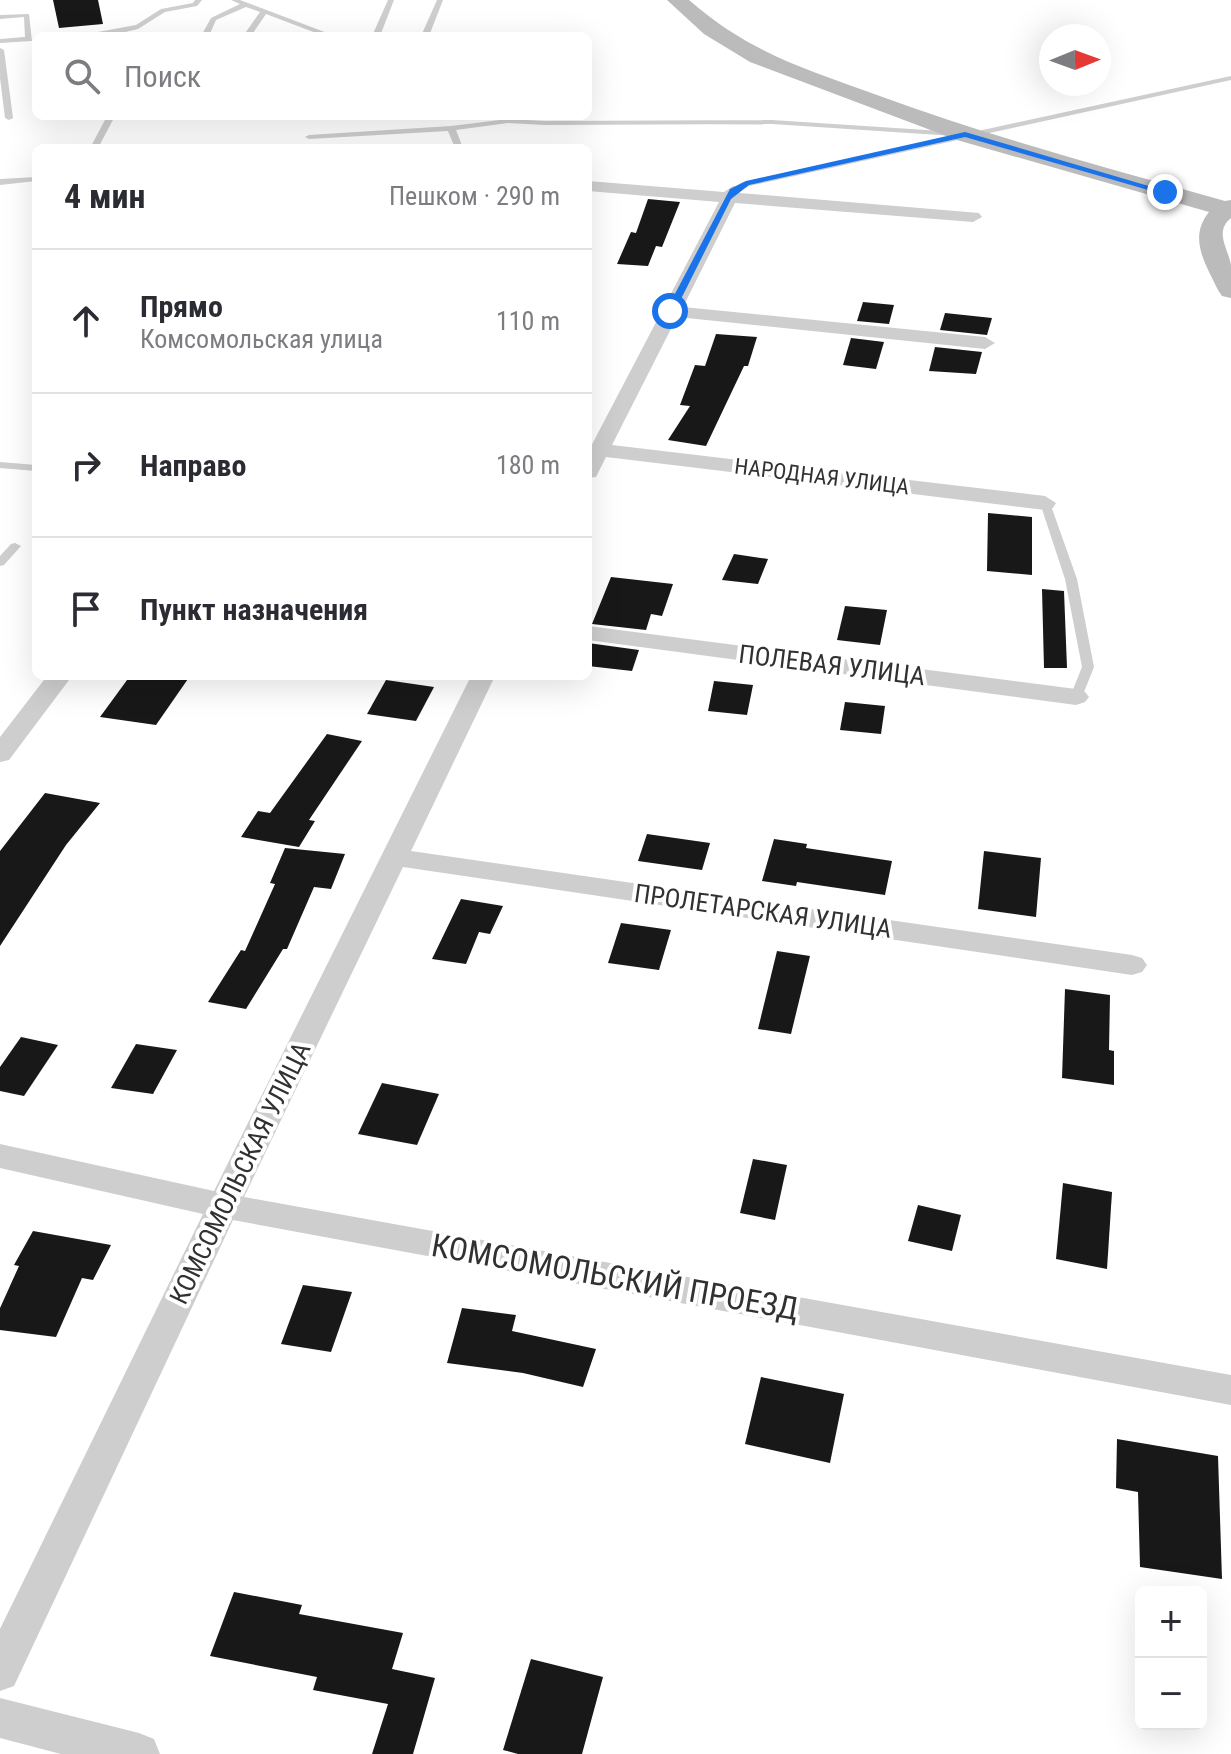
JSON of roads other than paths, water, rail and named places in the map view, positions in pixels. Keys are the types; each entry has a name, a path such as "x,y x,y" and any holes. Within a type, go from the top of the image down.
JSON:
{"street":[{"path":"677,0 711,30 757,58 965,135 1229,208"},
{"path":"592,186 973,217"},
{"path":"594,449 730,195"},
{"path":"1229,208 1211,223 1209,235 1231,290"},
{"path":"670,311 985,343"},
{"name":"НАРОДНАЯ УЛИЦА","path":"594,449 1045,503"},
{"name":"ПОЛЕВАЯ УЛИЦА","path":"592,634 1076,697"},
{"path":"0,754 57,680"},
{"name":"КОМСОМОЛЬСКАЯ УЛИЦА","path":"0,1672 481,680"},
{"name":"ПРОЛЕТАРСКАЯ УЛИЦА","path":"394,857 1132,965"},
{"name":"КОМСОМОЛЬСКИЙ ПРОЕЗД","path":"0,1156 224,1206 1231,1390"},
{"path":"0,1718 139,1754"}],"lane":[{"path":"117,32 138,27 163,10 195,5 199,0"},
{"path":"234,0 319,32"},
{"path":"254,9 268,0"},
{"path":"378,32 391,0"},
{"path":"427,32 440,0"},
{"path":"207,32 213,19 244,5"},
{"path":"250,32 263,13"},
{"path":"0,17 27,15 32,35"},
{"path":"0,41 32,39"},
{"path":"0,50 9,118"},
{"path":"730,195 746,184 1231,78"},
{"path":"96,144 109,120"},
{"path":"536,120 545,123"},
{"path":"309,137 451,128 508,121 772,122 965,135"},
{"path":"451,128 457,144"},
{"path":"0,182 32,179"},
{"path":"0,465 32,468"},
{"path":"1045,503 1071,579 1088,667 1076,697"},
{"path":"0,563 15,546"}]}
